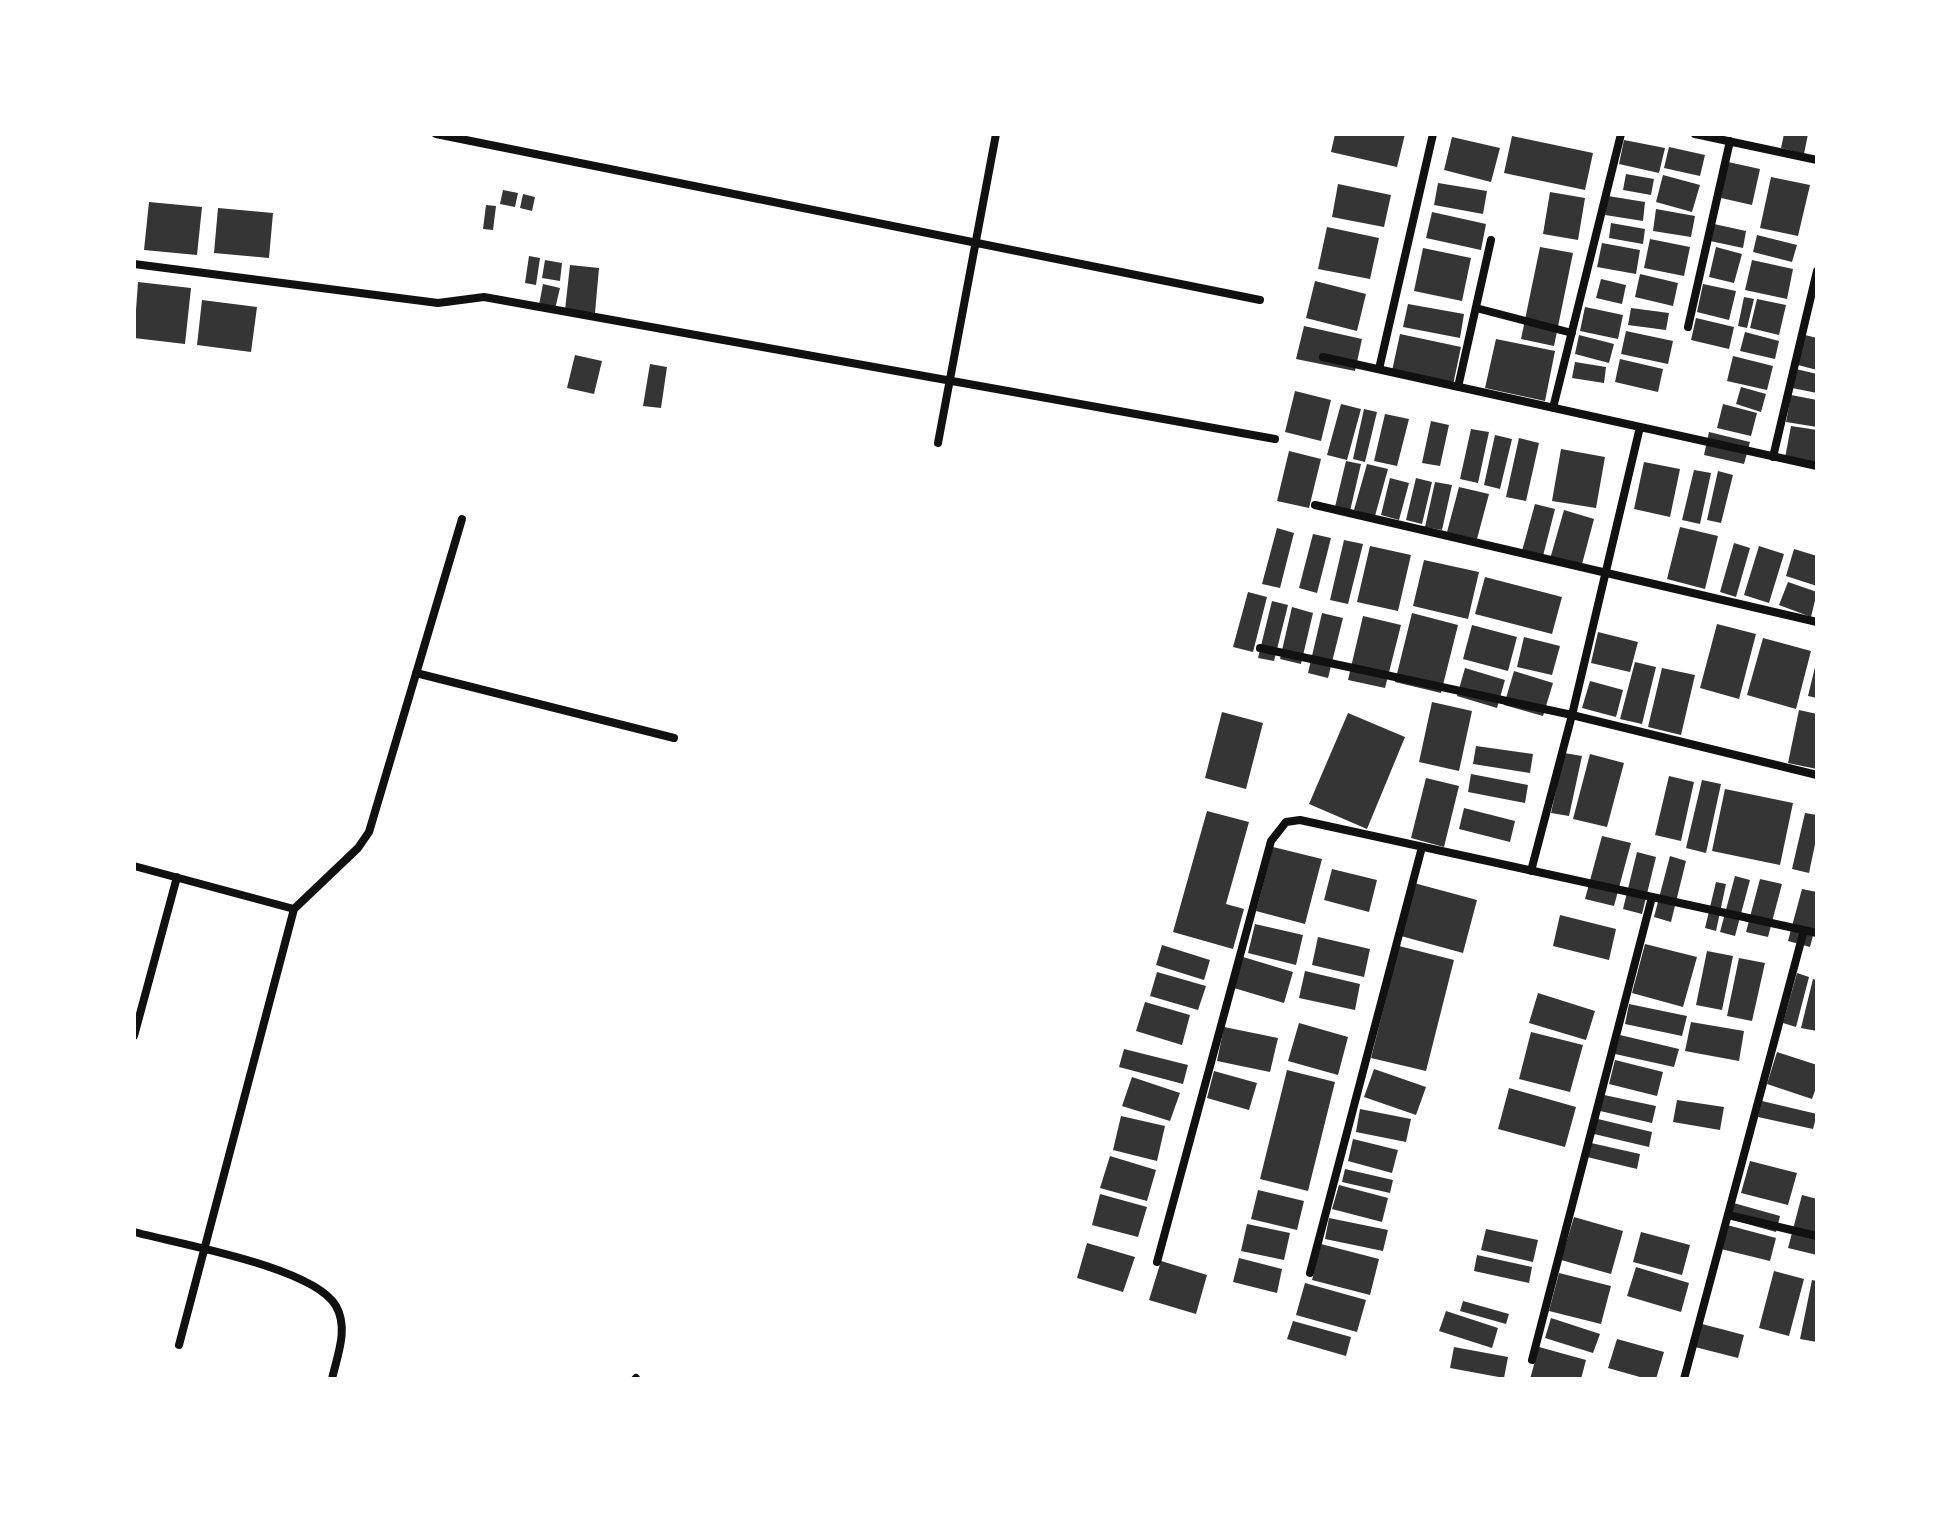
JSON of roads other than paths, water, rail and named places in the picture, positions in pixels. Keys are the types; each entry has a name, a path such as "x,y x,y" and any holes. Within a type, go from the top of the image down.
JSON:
{"street":[{"path":"436,134 1260,300"},
{"path":"938,443 996,134"},
{"path":"1379,369 1433,134"},
{"path":"1553,408 1621,134"},
{"path":"1695,134 1817,160"},
{"path":"1688,327 1730,141"},
{"path":"1458,387 1491,240"},
{"path":"134,264 438,303 484,297 1275,439"},
{"path":"1773,457 1817,271"},
{"path":"1476,308 1572,333"},
{"path":"1323,357 1817,466"},
{"path":"1531,871 1572,715 1640,427"},
{"path":"1315,505 1817,622"},
{"path":"179,1345 294,909 358,848 369,832 462,519"},
{"path":"1260,648 1572,715 1817,775"},
{"path":"416,673 674,738"},
{"path":"1157,1262 1271,841 1286,822 1300,820 1817,933"},
{"path":"1310,1273 1422,847"},
{"path":"134,866 294,909"},
{"path":"134,1036 177,877"},
{"path":"1532,1360 1652,897"},
{"path":"1684,1379 1804,930"},
{"path":"1728,1215 1817,1236"},
{"path":"134,1232 282,1271 317,1288 335,1305 343,1329 332,1379"}]}
